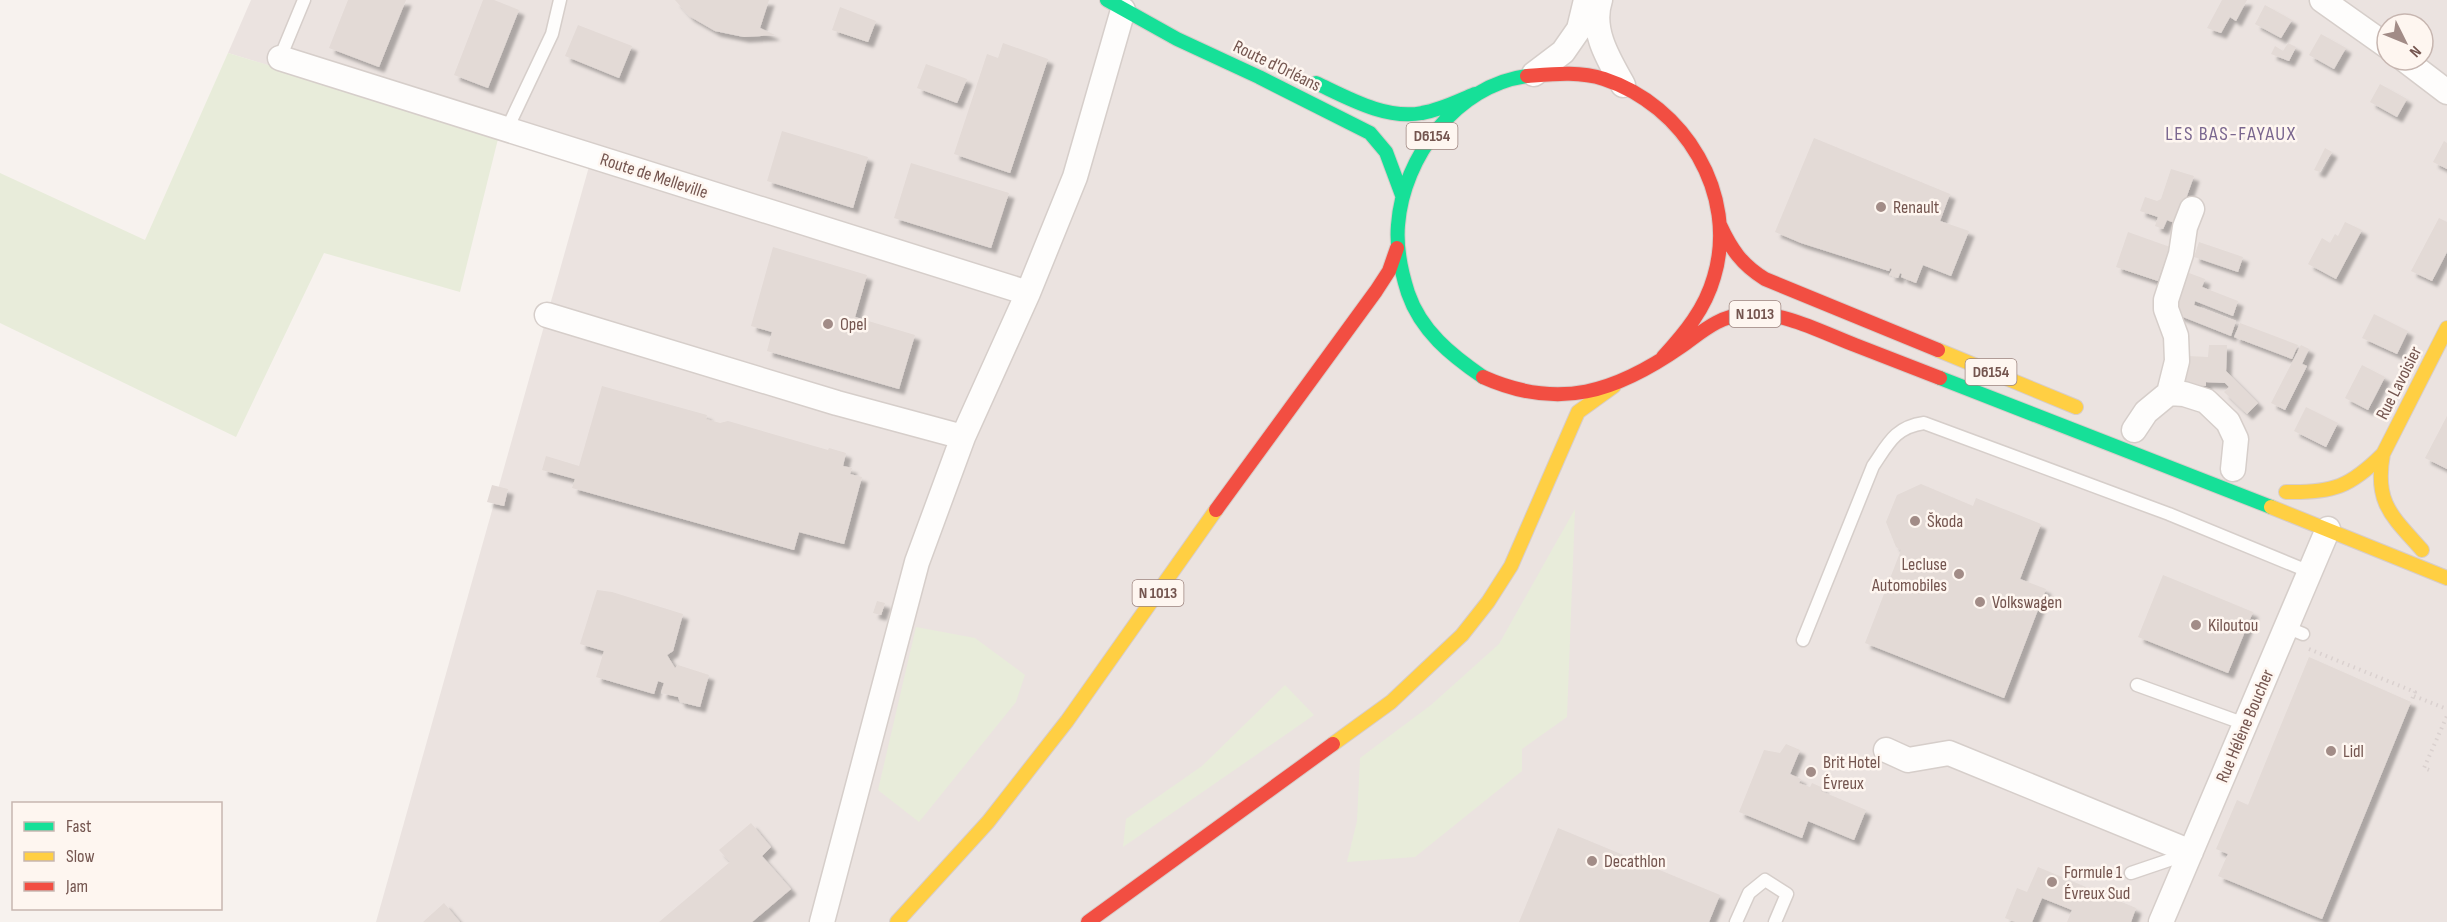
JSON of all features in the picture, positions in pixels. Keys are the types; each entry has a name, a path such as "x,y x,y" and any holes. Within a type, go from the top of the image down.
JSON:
{"main road":[{"name":"Route d'Orléans","path":"1119,4 1177,39 1268,81 1370,133 1386,152 1402,195"},
{"path":"1482,92 1508,81 1534,74 1564,72 1594,76 1623,85"},
{"name":"Route d'Orléans","path":"1305,78 1373,107 1396,113 1419,114 1482,92"},
{"name":"D6154","path":"1623,85 1645,97 1666,113 1693,145 1709,175 1717,200 1720,225 1718,262 1707,298 1689,330 1663,357"},
{"name":"D6154","path":"1397,248 1397,221 1402,195 1418,153 1446,118 1482,92"},
{"name":"D6154","path":"1720,225 1734,255 1750,270 1765,279 2092,413"},
{"path":"1397,248 1403,280 1416,311 1434,338 1467,367 1486,379 1517,391 1549,395 1582,394 1614,386 1640,374 1663,357"},
{"name":"N 1013","path":"897,922 988,822 1067,721 1376,291 1389,271 1397,248"},
{"name":"N 1013","path":"1663,357 1682,346 1705,327 1726,318 1749,313 1785,319 1854,345"},
{"name":"Rue Lavoisier","path":"2422,550 2397,525 2385,504 2379,484 2383,454 2447,328"},
{"name":"D6154","path":"1854,345 2112,443 2447,578"},
{"path":"1089,922 1391,702 1462,635 1488,602 1511,566 1578,412 1614,386"},
{"name":"Rue Lavoisier","path":"2316,506 2280,489 2314,493 2336,491 2353,482 2383,454"},
{"path":"2397,540 2439,555"}],"street":[{"path":"1534,74 1567,47 1578,29 1586,0"},
{"path":"1600,0 1597,11 1598,28 1609,60 1623,85"},
{"path":"2322,0 2375,38"},
{"path":"822,922 917,562 963,437 1028,293 1075,177 1119,4"},
{"name":"Route de Melleville","path":"280,58 1028,293"},
{"path":"2421,72 2447,92"},
{"path":"2134,430 2146,412 2169,393 2177,361 2176,336 2166,309 2166,300 2181,254 2185,226 2192,209"},
{"path":"547,315 837,403 963,437"},
{"path":"2169,393 2184,394 2206,401 2228,422 2236,439 2233,469"},
{"name":"Rue Hélène Boucher","path":"2161,922 2188,868 2245,724 2290,633 2310,572 2328,529"},
{"path":"1886,750 1908,760 1949,753 2188,868"}],"lane":[{"path":"280,58 304,0"},
{"path":"507,129 552,34 560,0"},
{"path":"1803,640 1873,466 1890,441 1907,426 1924,423 2169,514 2310,572"},
{"path":"2137,685 2245,724"},
{"path":"2131,873 2188,868"},
{"path":"1736,922 1749,893 1765,880 1787,894 1775,922"}],"path":[{"path":"2290,633 2415,692 2411,702"},
{"path":"2414,696 2447,709"},
{"path":"2429,770 2424,768 2447,716"}],"shaded area":[{"path":"251,0 2447,0 2447,922 376,922 590,163 228,53"}],"green space":[{"path":"228,53 499,135 460,292 324,253 236,437 0,323 0,173 145,240"},
{"path":"1575,509 1567,717 1522,749 1522,771 1415,857 1347,862 1357,821 1360,758 1431,705 1499,644"},
{"path":"916,627 975,638 1025,675 1016,702 919,822 878,790"},
{"path":"1285,685 1314,715 1123,847 1126,819 1202,766"}],"building":[{"path":"348,0 406,0 379,67 329,48"},
{"path":"483,0 494,0 519,10 488,88 454,75"},
{"path":"675,0 769,0 760,28 775,35 744,37 715,31 689,16"},
{"path":"2222,0 2247,0 2236,21 2230,17 2221,33 2207,28"},
{"path":"2265,5 2292,20 2281,38 2255,24"},
{"path":"840,7 876,21 868,42 832,30"},
{"path":"578,25 632,46 619,78 565,56"},
{"path":"2321,34 2346,48 2334,69 2309,55"},
{"path":"1003,43 1048,59 1010,173 954,154 987,54 998,58"},
{"path":"2288,43 2296,47 2289,61 2271,54 2275,46 2283,51"},
{"path":"926,64 967,79 957,103 917,88"},
{"path":"2380,84 2407,99 2397,117 2370,102"},
{"path":"782,131 868,157 853,208 767,181"},
{"name":"Renault","path":"1814,138 1950,194 1940,221 1969,231 1951,276 1923,265 1916,283 1901,277 1900,273 1898,278 1889,275 1892,269 1890,268 1889,271 1801,243 1775,232"},
{"path":"2444,141 2447,143 2447,169 2433,162"},
{"path":"2325,148 2332,152 2320,172 2314,170"},
{"path":"911,163 1009,193 991,248 894,218"},
{"path":"2171,169 2194,176 2177,224 2167,220 2163,229 2155,226 2158,217 2140,211 2145,197 2157,201 2161,199"},
{"path":"2439,218 2447,222 2447,252 2432,281 2411,271"},
{"path":"2345,222 2362,230 2336,279 2308,264 2322,238 2330,243 2335,234 2338,236"},
{"path":"2128,232 2170,247 2158,281 2116,267"},
{"path":"2199,242 2243,257 2238,272 2194,257"},
{"name":"Opel","path":"773,247 867,275 855,317 915,335 899,389 767,351 772,332 751,326"},
{"path":"2189,273 2205,279 2202,287 2238,301 2233,316 2195,301 2194,305 2236,321 2231,336 2173,313 2177,298"},
{"path":"2374,314 2408,331 2397,354 2362,338"},
{"path":"2240,323 2298,345 2292,359 2234,337"},
{"path":"2209,345 2227,345 2226,371 2258,403 2247,414 2224,392 2229,387 2225,383 2206,382 2206,386 2185,385 2187,356 2208,357"},
{"path":"2301,345 2309,349 2302,364 2307,366 2285,410 2271,403"},
{"path":"2362,365 2385,377 2368,410 2345,398"},
{"path":"602,386 707,415 706,419 720,423 728,421 828,450 829,448 846,453 843,466 852,468 850,474 862,477 844,544 799,532 794,550 572,488 575,479 542,470 546,456 579,466"},
{"path":"2306,407 2338,423 2326,447 2294,431"},
{"path":"2447,416 2447,469 2425,458"},
{"name":"Volkswagen","path":"1921,484 1973,506 1976,498 2041,524 2020,579 2046,589 2004,698 1865,643 1901,550 1896,547 1886,522 1897,495"},
{"path":"492,485 508,489 504,506 487,502"},
{"name":"Kiloutou","path":"2163,575 2253,612 2228,673 2138,637"},
{"path":"597,590 612,592 683,614 673,651 667,655 675,668 678,665 709,675 700,707 680,702 678,697 661,693 664,683 658,681 654,694 596,677 604,651 580,644"},
{"path":"877,601 885,603 881,615 873,613"},
{"name":"Lidl","path":"2309,657 2411,702 2322,919 2218,876 2228,854 2216,849 2237,800 2248,805"},
{"path":"1786,744 1800,750 1790,774 1801,779 1799,783 1810,787 1812,783 1823,788 1821,791 1866,810 1854,840 1808,821 1802,838 1739,812 1764,750 1780,753"},
{"path":"751,823 771,847 762,856 791,889 752,922 659,922 730,862 719,850"},
{"name":"Decathlon","path":"1558,828 1720,895 1709,922 1519,922"},
{"path":"2038,867 2136,908 2131,922 2067,922 2072,910 2042,898 2032,922 2015,922 2005,918 2017,888 2027,892"},
{"path":"444,903 460,922 423,922"}],"traffic: fast":[{"path":"1107,0 1177,39 1370,133 1386,152 1402,195"},
{"path":"1483,377 1438,341 1414,307 1401,268 1398,251 1398,225 1402,199 1410,174 1438,128 1457,109 1478,94 1502,82 1527,76"},
{"path":"1316,83 1381,111 1408,114 1436,110 1475,94"},
{"path":"1940,378 2271,507"}],"traffic: slow":[{"path":"2422,550 2388,508 2383,497 2381,471 2383,454 2447,328"},
{"path":"1938,350 2076,407"},
{"path":"1333,744 1391,702 1462,635 1488,602 1511,566 1578,412 1614,386"},
{"path":"2286,492 2316,491 2340,486 2361,474 2383,454"},
{"path":"2271,507 2447,578"},
{"path":"897,922 988,822 1067,721 1216,510"}],"traffic: jam":[{"path":"1527,76 1585,75 1604,79 1633,92 1658,109 1681,131 1698,157 1711,185 1719,215 1720,246 1714,277 1700,310 1663,357"},
{"path":"1720,225 1738,256 1765,279 1938,350"},
{"path":"1216,510 1376,291 1389,271 1397,248"},
{"path":"1483,377 1537,393 1586,392 1634,375 1658,362 1719,321 1736,315 1760,314 1788,319 1940,378"},
{"path":"1088,922 1333,744"}],"place":[{"name":"Renault","path":"1881,207"},
{"name":"Opel","path":"828,324"},
{"name":"Škoda","path":"1915,521"},
{"name":"Lecluse Automobiles","path":"1959,574"},
{"name":"Volkswagen","path":"1980,602"},
{"name":"Kiloutou","path":"2196,625"},
{"name":"Lidl","path":"2331,751"},
{"name":"Brit Hotel Évreux","path":"1811,772"},
{"name":"Decathlon","path":"1592,861"},
{"name":"Formule 1 Évreux Sud","path":"2052,882"}],"district":[{"name":"LES BAS-FAYAUX","path":"2231,134"}]}
